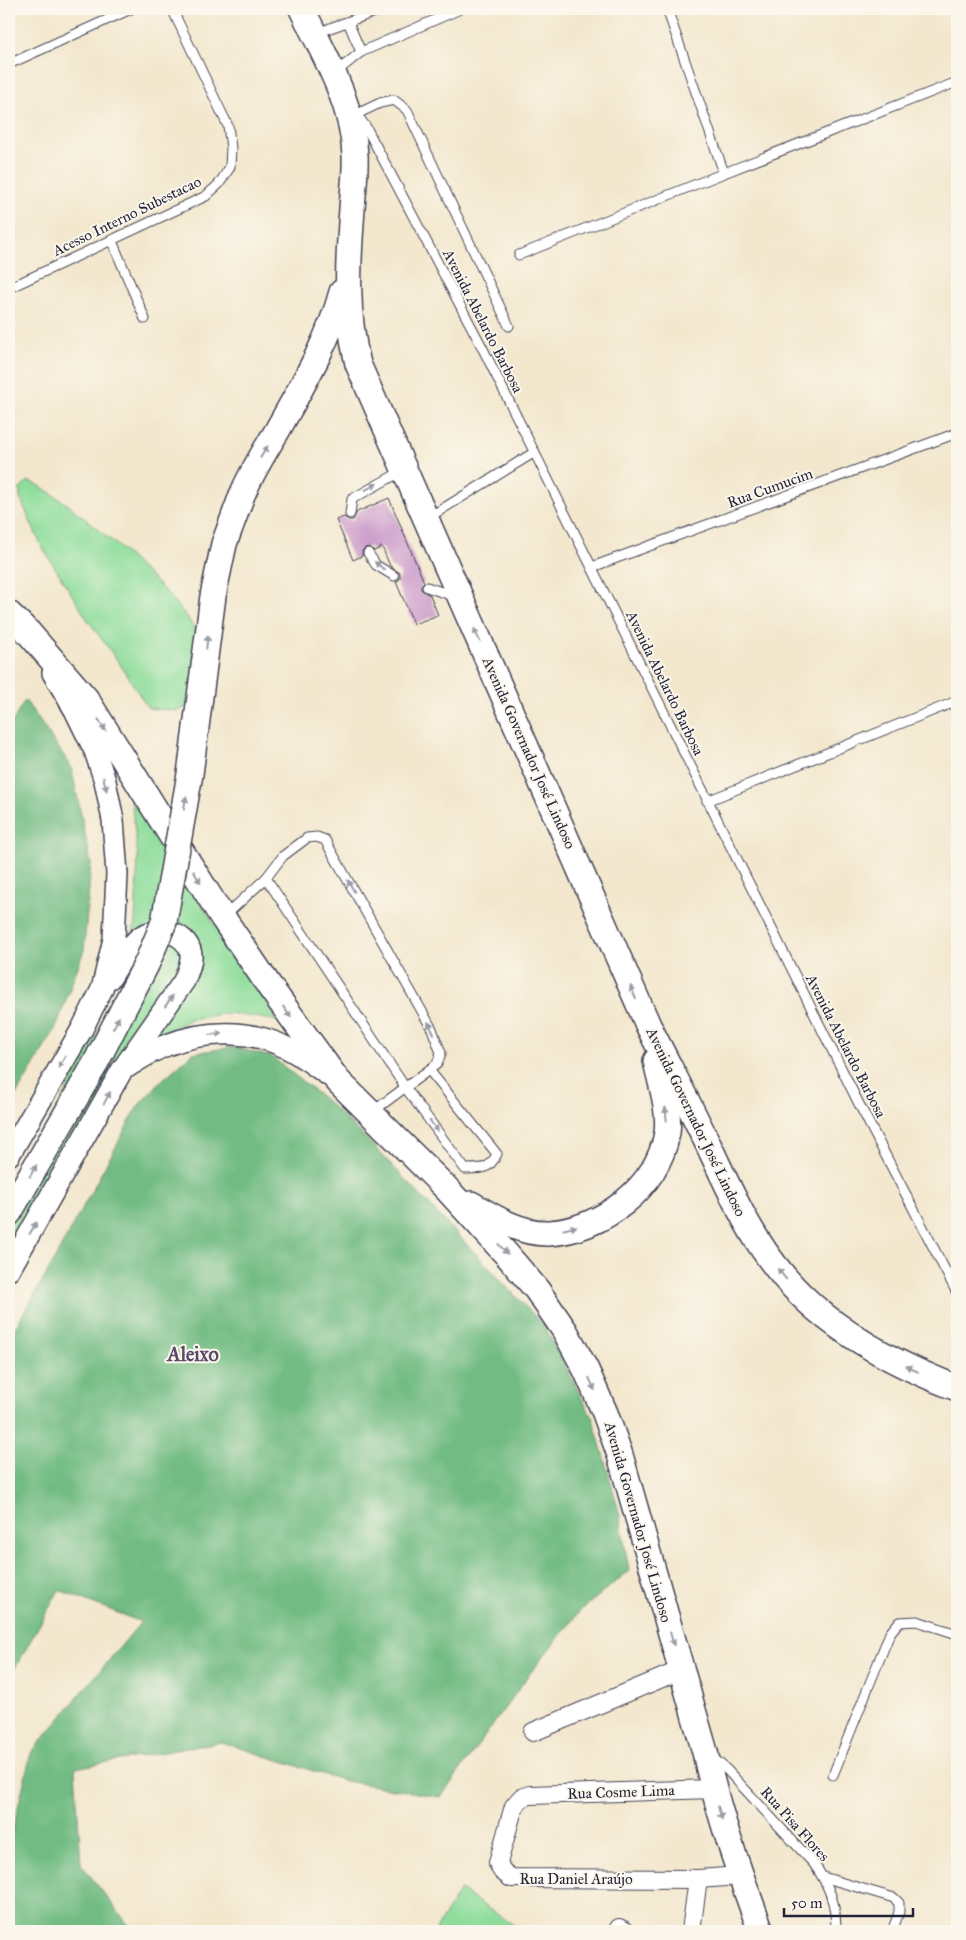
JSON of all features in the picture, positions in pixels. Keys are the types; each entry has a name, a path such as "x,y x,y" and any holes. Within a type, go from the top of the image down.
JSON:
{"main road":[{"name":"Avenida Governador José Lindoso","path":"302,9 337,82 350,126 355,155 347,274 348,310 358,364 648,1025 742,1217 767,1256 786,1280 828,1319 881,1355 957,1388"},
{"path":"9,1214 94,1066 147,963 164,922 190,774 213,596 224,544 252,472 307,378 332,323 347,274"},
{"name":"Avenida Governador José Lindoso","path":"9,614 28,632 86,699 223,918 338,1082 446,1188 508,1256 537,1290 564,1331 586,1370 605,1413 620,1455 705,1752 713,1789 740,1876 761,1931"},
{"path":"446,1188 500,1222 526,1230 548,1233 575,1228 596,1220 626,1201 644,1183 657,1165 667,1132 663,1092 648,1025"}],"street":[{"path":"28,632 75,710 94,751 111,810 117,874 114,940 102,989"},
{"path":"9,1155 82,1029 102,989 137,940 149,933 162,931 176,935 184,942 191,954 190,965 184,981 122,1070 9,1270"},
{"path":"122,1070 168,1044 202,1035 242,1034 265,1039 288,1048 338,1082"},
{"path":"533,1732 681,1670"},
{"name":"Rua Cosme Lima","path":"530,1794 713,1789"},
{"name":"Rua Daniel Araújo","path":"530,1794 521,1798 514,1806 498,1863 502,1871 512,1878 698,1879 740,1876"},
{"path":"691,1931 698,1879"}],"lane":[{"path":"9,64 131,9"},
{"name":"Acesso Interno Subestacao","path":"9,288 206,196 219,184 230,168 231,148 228,126 172,9"},
{"path":"315,35 383,9"},
{"path":"337,82 361,52 460,9"},
{"path":"667,9 724,172"},
{"path":"348,22 361,52"},
{"name":"Avenida Abelardo Barbosa","path":"337,82 366,127 481,346 707,800 957,1293"},
{"path":"520,255 724,172 957,82"},
{"path":"357,114 380,102 394,100 407,110 509,326"},
{"path":"112,241 145,319"},
{"name":"Rua Cumucim","path":"592,568 957,433"},
{"path":"426,519 535,452"},
{"path":"350,514 352,499 404,469"},
{"path":"368,553 376,565 394,576"},
{"path":"427,587 461,599"},
{"path":"707,800 957,701"},
{"path":"223,918 266,878 283,856 307,838 317,837 324,840 432,1029 441,1053 437,1064 370,1114"},
{"path":"266,878 405,1087 465,1169 482,1169 492,1164 497,1154 429,1070"},
{"path":"833,1775 890,1633 899,1622 917,1621 957,1634"},
{"name":"Rua Pisa Flores","path":"705,1752 727,1770 814,1864 830,1890 836,1931"},
{"path":"823,1877 894,1898 898,1903 895,1930"}],"green space":[{"path":"28,481 40,486 67,504 117,545 165,591 187,617 204,644 208,693 179,711 148,708 118,661 87,619 40,543 20,498 20,489"},
{"path":"25,700 71,766 91,863 84,950 55,1030 9,1107 9,728"},
{"path":"131,799 279,1021 229,1013 190,1019 144,1045 9,1267 9,1199 124,983 135,922 138,857"},
{"path":"233,1047 272,1057 323,1098 370,1142 545,1327 593,1419 619,1511 629,1571 580,1611 530,1673 441,1797 345,1781 221,1742 75,1768 81,1864 133,1931 9,1931 9,1845 31,1753 141,1622 59,1590 9,1679 9,1338 47,1273 138,1106 161,1081 193,1053"},
{"path":"460,1890 523,1931 435,1931"}],"building":[{"path":"389,498 424,582 421,585 421,589 430,595 438,615 414,624 396,582 400,579 400,573 390,566 382,547 374,551 370,547 365,548 362,551 362,556 353,560 336,520 344,517 353,520 357,512"}],"district":[{"name":"Aleixo","path":"193,1354"}]}
